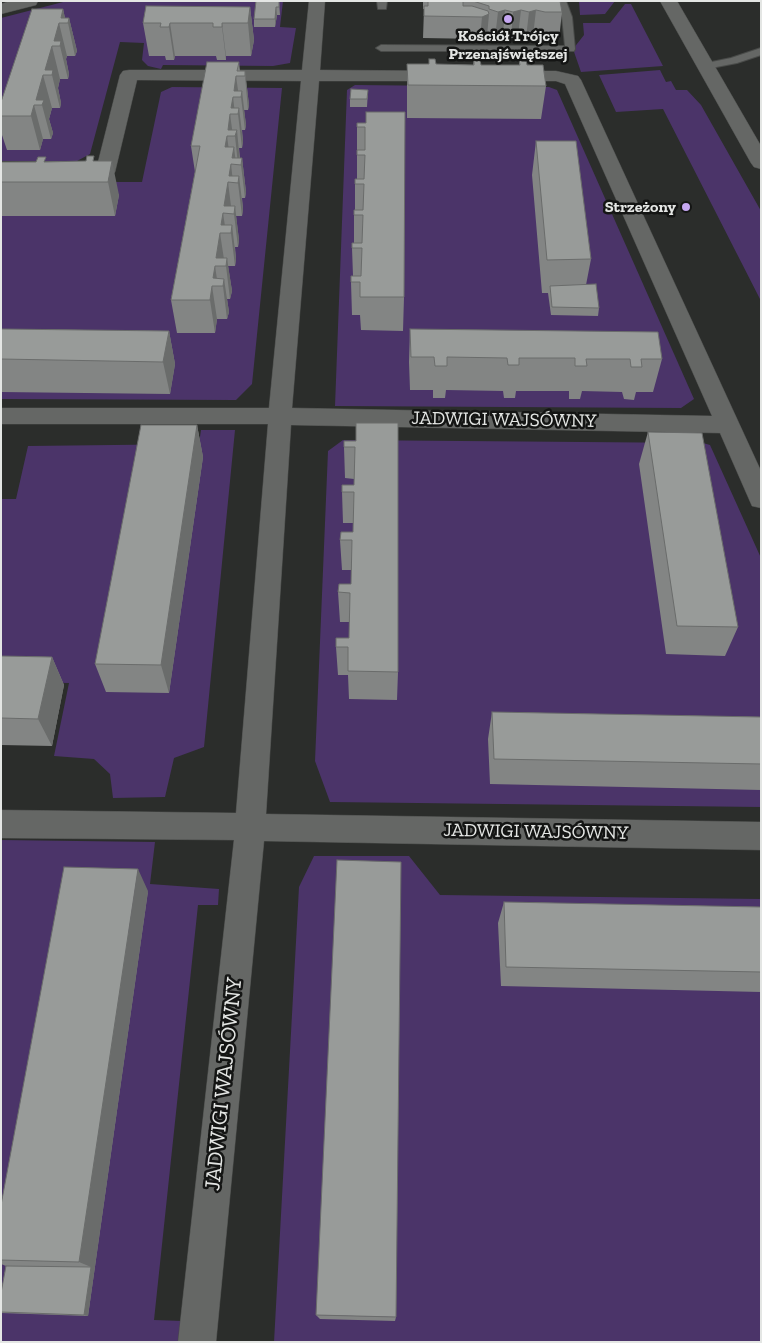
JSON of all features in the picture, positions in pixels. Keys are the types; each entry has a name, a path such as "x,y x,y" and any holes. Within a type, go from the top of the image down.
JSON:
{"street":[{"path":"1,10 30,1"},
{"name":"JADWIGI WAJSÓWNY","path":"197,1342 250,827 280,416 316,1"},
{"path":"668,1 761,163"},
{"path":"58,172 106,172 129,76 556,76 572,80 761,499"},
{"name":"JADWIGI WAJSÓWNY","path":"1,416 280,416 727,425"},
{"name":"JADWIGI WAJSÓWNY","path":"1,824 761,836"}],"lane":[{"path":"381,48 570,49 567,17 562,1"},
{"path":"706,66 732,61 761,51"}],"shaded area":[{"path":"67,1 283,1 280,27 296,28 290,63 273,66 163,65 161,69 148,66 142,60 144,43 120,42 90,154 77,161 1,161 1,18"},
{"path":"579,1 615,1 605,14 580,15"},
{"path":"625,4 631,4 663,66 581,72 573,49 584,35 583,23 610,23"},
{"path":"660,70 666,82 671,81 676,90 687,90 701,105 761,211 761,301 663,109 616,112 599,75"},
{"path":"355,85 549,87 557,90 694,399 681,408 335,406 347,90"},
{"path":"172,87 282,88 252,384 236,400 1,399 1,182 142,182 161,92"},
{"path":"201,430 235,430 204,747 174,758 165,797 113,798 110,774 94,759 54,756 69,683 1,682 1,499 16,499 28,446 199,444"},
{"path":"343,440 703,443 710,445 761,558 761,807 330,802 315,761 328,451"},
{"path":"1,840 155,842 150,884 219,889 218,905 198,905 154,1320 183,1321 181,1342 1,1342"},
{"path":"314,856 409,856 440,895 761,899 761,1342 274,1342 299,887"}],"building":[{"path":"256,1 279,1 279,7 276,7 275,19 254,19"},
{"path":"428,1 463,1 463,6 472,6 488,11 489,14 482,17 424,16 424,6 428,6"},
{"path":"473,1 560,1 562,12 536,10 529,12 521,10 513,12 505,10 498,12 489,9 489,6"},
{"path":"146,6 250,7 248,23 222,23 222,27 213,27 213,23 170,23 169,27 160,27 161,23 143,23"},
{"path":"32,9 63,9 61,18 69,18 68,23 59,23 54,41 61,41 60,46 52,46 45,70 53,70 52,75 43,75 36,100 44,100 42,105 34,105 31,116 1,116 1,102"},
{"path":"429,59 435,59 436,64 474,65 474,60 480,60 481,65 520,65 519,60 526,60 527,65 543,65 546,86 408,85 407,64 429,64"},
{"path":"207,62 239,62 237,71 245,71 245,76 236,76 234,91 242,91 241,97 233,97 231,108 239,108 238,114 230,114 228,130 237,130 235,136 227,136 225,147 234,147 232,158 242,158 241,165 231,164 229,176 239,176 238,183 228,182 224,206 235,206 234,214 223,213 221,225 232,225 231,233 220,233 216,258 227,258 226,266 215,266 213,278 224,279 223,286 212,286 210,300 171,300 200,146 191,146"},
{"path":"351,89 368,90 367,99 350,99"},
{"path":"366,112 405,112 404,297 360,297 360,282 351,282 351,276 361,276 362,248 352,248 352,243 362,243 363,215 354,215 354,210 363,210 364,184 355,184 355,179 364,179 365,155 357,155 357,150 365,150 365,127 357,127 357,123 366,123"},
{"path":"536,141 576,141 591,259 547,260"},
{"path":"87,156 94,156 93,161 112,161 108,182 1,182 1,162 36,162 38,157 46,157 44,162 86,161"},
{"path":"596,284 599,308 552,307 550,286"},
{"path":"1,329 169,331 163,362 1,359"},
{"path":"410,329 658,332 662,359 641,359 642,367 631,367 630,359 586,359 587,366 575,366 575,358 519,358 519,365 508,365 507,358 447,357 447,366 435,366 434,357 411,357"},
{"path":"356,423 398,423 398,672 348,671 348,647 336,647 336,638 349,638 350,593 338,592 339,584 351,584 352,540 340,540 341,532 353,532 354,492 342,492 342,485 354,485 355,447 344,447 344,441 356,441"},
{"path":"141,425 197,425 161,665 95,664"},
{"path":"648,432 702,433 738,627 677,626"},
{"path":"1,656 52,657 38,719 1,718"},
{"path":"492,712 761,717 761,764 494,759"},
{"path":"337,860 401,862 396,1317 316,1315"},
{"path":"64,867 138,869 79,1262 1,1260 1,1205"},
{"path":"504,902 761,907 761,972 506,967"},
{"path":"6,1266 91,1267 84,1315 1,1312 1,1293"}],"place":[{"name":"Kościół Trójcy Przenajświętszej","path":"508,19"},
{"name":"Strzeżony","path":"686,207"}]}
